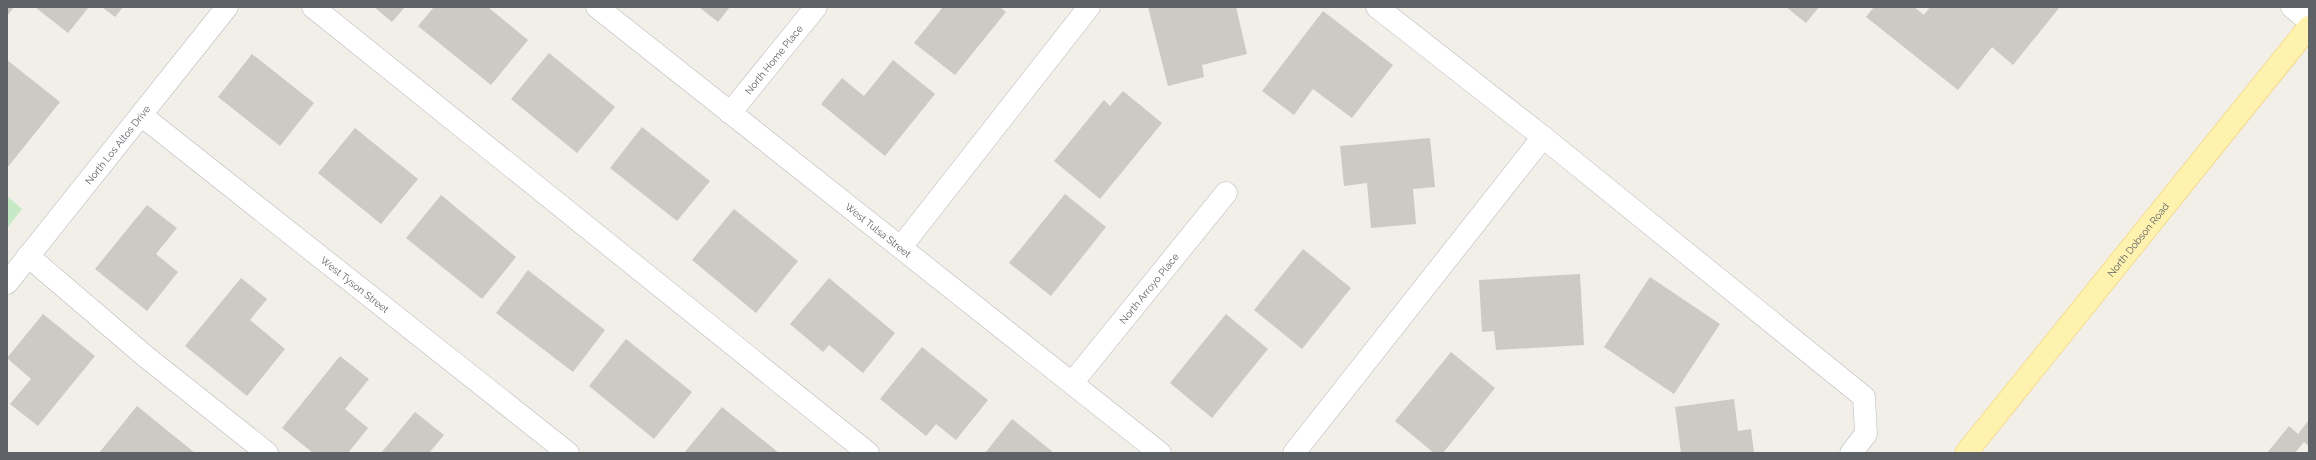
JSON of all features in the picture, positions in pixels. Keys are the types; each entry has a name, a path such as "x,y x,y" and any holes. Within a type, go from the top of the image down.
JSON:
{"main road":[{"name":"North Dobson Road","path":"1966,453 2309,27"}],"street":[{"name":"North Los Altos Drive","path":"7,282 227,7"},
{"path":"313,7 868,453"},
{"name":"West Tulsa Street","path":"597,7 1160,453"},
{"name":"North Home Place","path":"730,113 816,7"},
{"path":"901,247 1089,7"},
{"path":"1377,7 1543,137 1864,397 1866,434 1851,453"},
{"path":"2292,7 2309,21"},
{"name":"West Tyson Street","path":"141,115 568,453"},
{"path":"1294,453 1543,137"},
{"name":"North Arroyo Place","path":"1072,383 1226,193"},
{"path":"28,256 145,356 267,453"}],"green space":[{"path":"7,196 22,209 7,228"}],"building":[{"path":"7,7 14,7 7,16"},
{"path":"35,7 89,7 68,33"},
{"path":"102,7 123,7 115,17"},
{"path":"374,7 405,7 392,22"},
{"path":"434,7 488,7 528,40 491,85 418,26"},
{"path":"699,7 730,7 718,22"},
{"path":"943,7 1000,7 1006,12 955,75 914,43"},
{"path":"1148,7 1236,7 1247,54 1202,65 1204,77 1168,86"},
{"path":"1786,7 1819,7 1806,23"},
{"path":"1874,7 1914,7 1924,15 1930,7 2060,7 2013,65 1992,47 1958,90 1866,17"},
{"path":"1323,11 1393,65 1352,118 1313,89 1294,115 1262,91"},
{"path":"549,53 615,107 577,153 511,99"},
{"path":"252,54 314,103 280,146 218,97"},
{"path":"7,60 60,102 7,168"},
{"path":"893,60 935,94 885,156 821,104 842,78 864,96"},
{"path":"1123,91 1162,123 1100,199 1054,161 1104,100 1110,106"},
{"path":"642,127 710,181 677,221 610,168"},
{"path":"355,128 418,179 381,224 318,173"},
{"path":"1430,138 1435,187 1413,189 1416,224 1371,228 1367,183 1344,186 1340,146"},
{"path":"1065,194 1106,227 1051,296 1009,263"},
{"path":"441,195 516,257 482,299 406,238"},
{"path":"147,205 177,228 156,254 178,272 147,311 95,269"},
{"path":"734,209 798,261 756,313 692,260"},
{"path":"1303,249 1351,288 1302,349 1254,310"},
{"path":"528,270 605,330 573,372 496,313"},
{"path":"1580,274 1584,345 1496,350 1494,331 1482,332 1479,280"},
{"path":"1650,277 1720,324 1674,394 1604,347"},
{"path":"241,278 267,299 250,320 285,349 247,396 185,346"},
{"path":"829,278 895,333 863,373 829,345 823,352 790,324"},
{"path":"43,314 95,356 38,426 10,404 31,379 7,358"},
{"path":"1226,314 1268,349 1212,418 1170,383"},
{"path":"626,339 692,392 654,439 589,386"},
{"path":"922,347 988,400 956,440 936,424 926,436 880,399"},
{"path":"1451,352 1495,388 1443,453 1434,453 1395,421"},
{"path":"340,356 369,379 345,409 368,428 348,453 313,453 282,428"},
{"path":"1734,399 1738,431 1751,429 1754,453 1681,453 1675,407"},
{"path":"137,406 195,453 99,453"},
{"path":"722,407 779,453 684,453"},
{"path":"415,412 444,435 429,453 381,453"},
{"path":"1012,419 1054,453 985,453"},
{"path":"2309,420 2309,446 2304,442 2295,453 2267,453 2289,426 2298,434"}]}
